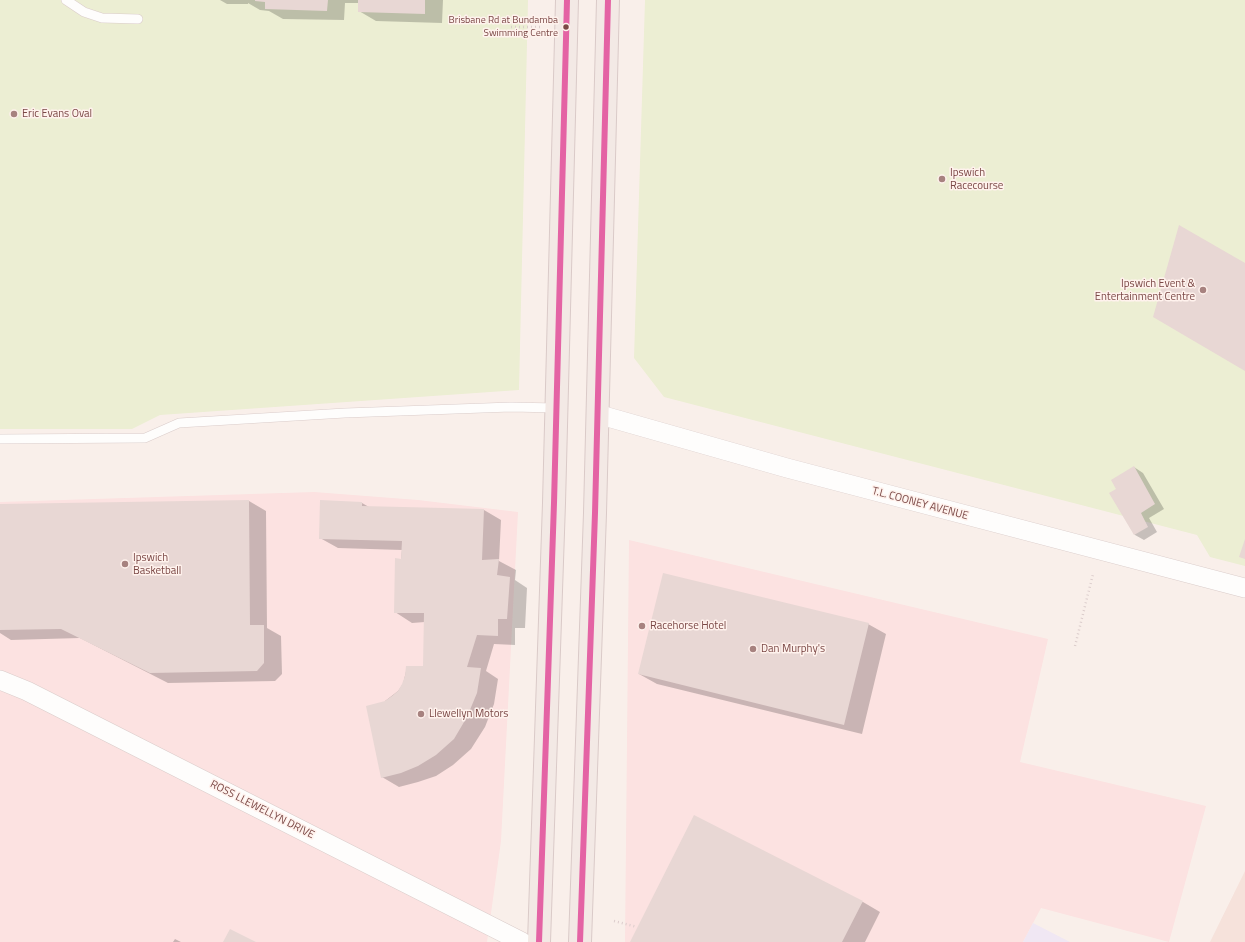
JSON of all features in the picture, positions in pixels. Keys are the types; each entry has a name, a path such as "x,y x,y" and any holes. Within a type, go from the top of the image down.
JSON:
{"main road":[{"path":"539,942 556,408 566,0"},
{"path":"580,942 595,529 608,0"}],"street":[{"name":"T.L. COONEY AVENUE","path":"597,414 787,468 1245,588"},
{"name":"ROSS LLEWELLYN DRIVE","path":"0,680 27,691 522,942"}],"lane":[{"path":"66,0 84,12 102,18 138,19"},
{"path":"0,439 145,438 179,423 345,413 511,407 556,408"}],"path":[{"path":"511,27 566,28"},
{"path":"1075,646 1093,574"},
{"path":"614,921 637,927"}],"shaded area":[{"path":"314,492 418,500 518,512 501,841 487,942 0,942 0,502"},
{"path":"629,540 1048,639 1020,762 1206,806 1169,942 1041,908 1023,942 625,942"},
{"path":"1245,871 1245,942 1210,942"},
{"path":"1033,923 1070,942 1023,942"}],"green space":[{"path":"0,0 528,0 519,390 160,415 132,429 0,429"},
{"name":"Ipswich Racecourse","path":"645,0 1245,0 1245,566 1210,557 1197,535 664,397 634,358"}],"building":[{"path":"255,0 328,0 327,11 265,9 265,2"},
{"path":"358,0 425,0 425,14 358,12"},
{"name":"Ipswich Event & Entertainment Centre","path":"1179,225 1245,263 1245,371 1153,317"},
{"path":"1134,466 1155,504 1141,513 1148,527 1134,535 1109,493 1116,489 1111,480"},
{"name":"Ipswich Basketball","path":"249,500 250,625 264,625 264,663 257,671 150,673 61,629 0,630 0,504"},
{"path":"320,500 362,502 362,506 484,509 482,560 499,559 497,575 510,577 507,619 498,619 498,636 477,635 467,667 481,668 477,693 467,717 454,739 436,755 418,766 401,773 381,778 366,706 385,701 398,691 405,676 406,666 423,666 424,613 394,613 395,558 401,559 402,541 319,539"},
{"path":"1245,539 1245,559 1239,557"},
{"name":"Dan Murphy's","path":"663,573 869,623 844,725 638,674"},
{"path":"694,815 863,901 842,942 630,942"},
{"path":"230,929 256,942 223,942"}],"transit line":[{"path":"539,942 554,503 567,0"},
{"path":"580,942 595,513 608,0"}],"place":[{"name":"Brisbane Rd at Bundamba Swimming Centre","path":"566,27"},
{"name":"Eric Evans Oval","path":"14,114"},
{"name":"Ipswich Racecourse","path":"942,179"},
{"name":"Ipswich Event & Entertainment Centre","path":"1203,290"},
{"name":"Ipswich Basketball","path":"125,564"},
{"name":"Racehorse Hotel","path":"642,626"},
{"name":"Dan Murphy's","path":"753,649"},
{"name":"Llewellyn Motors","path":"421,714"}]}
